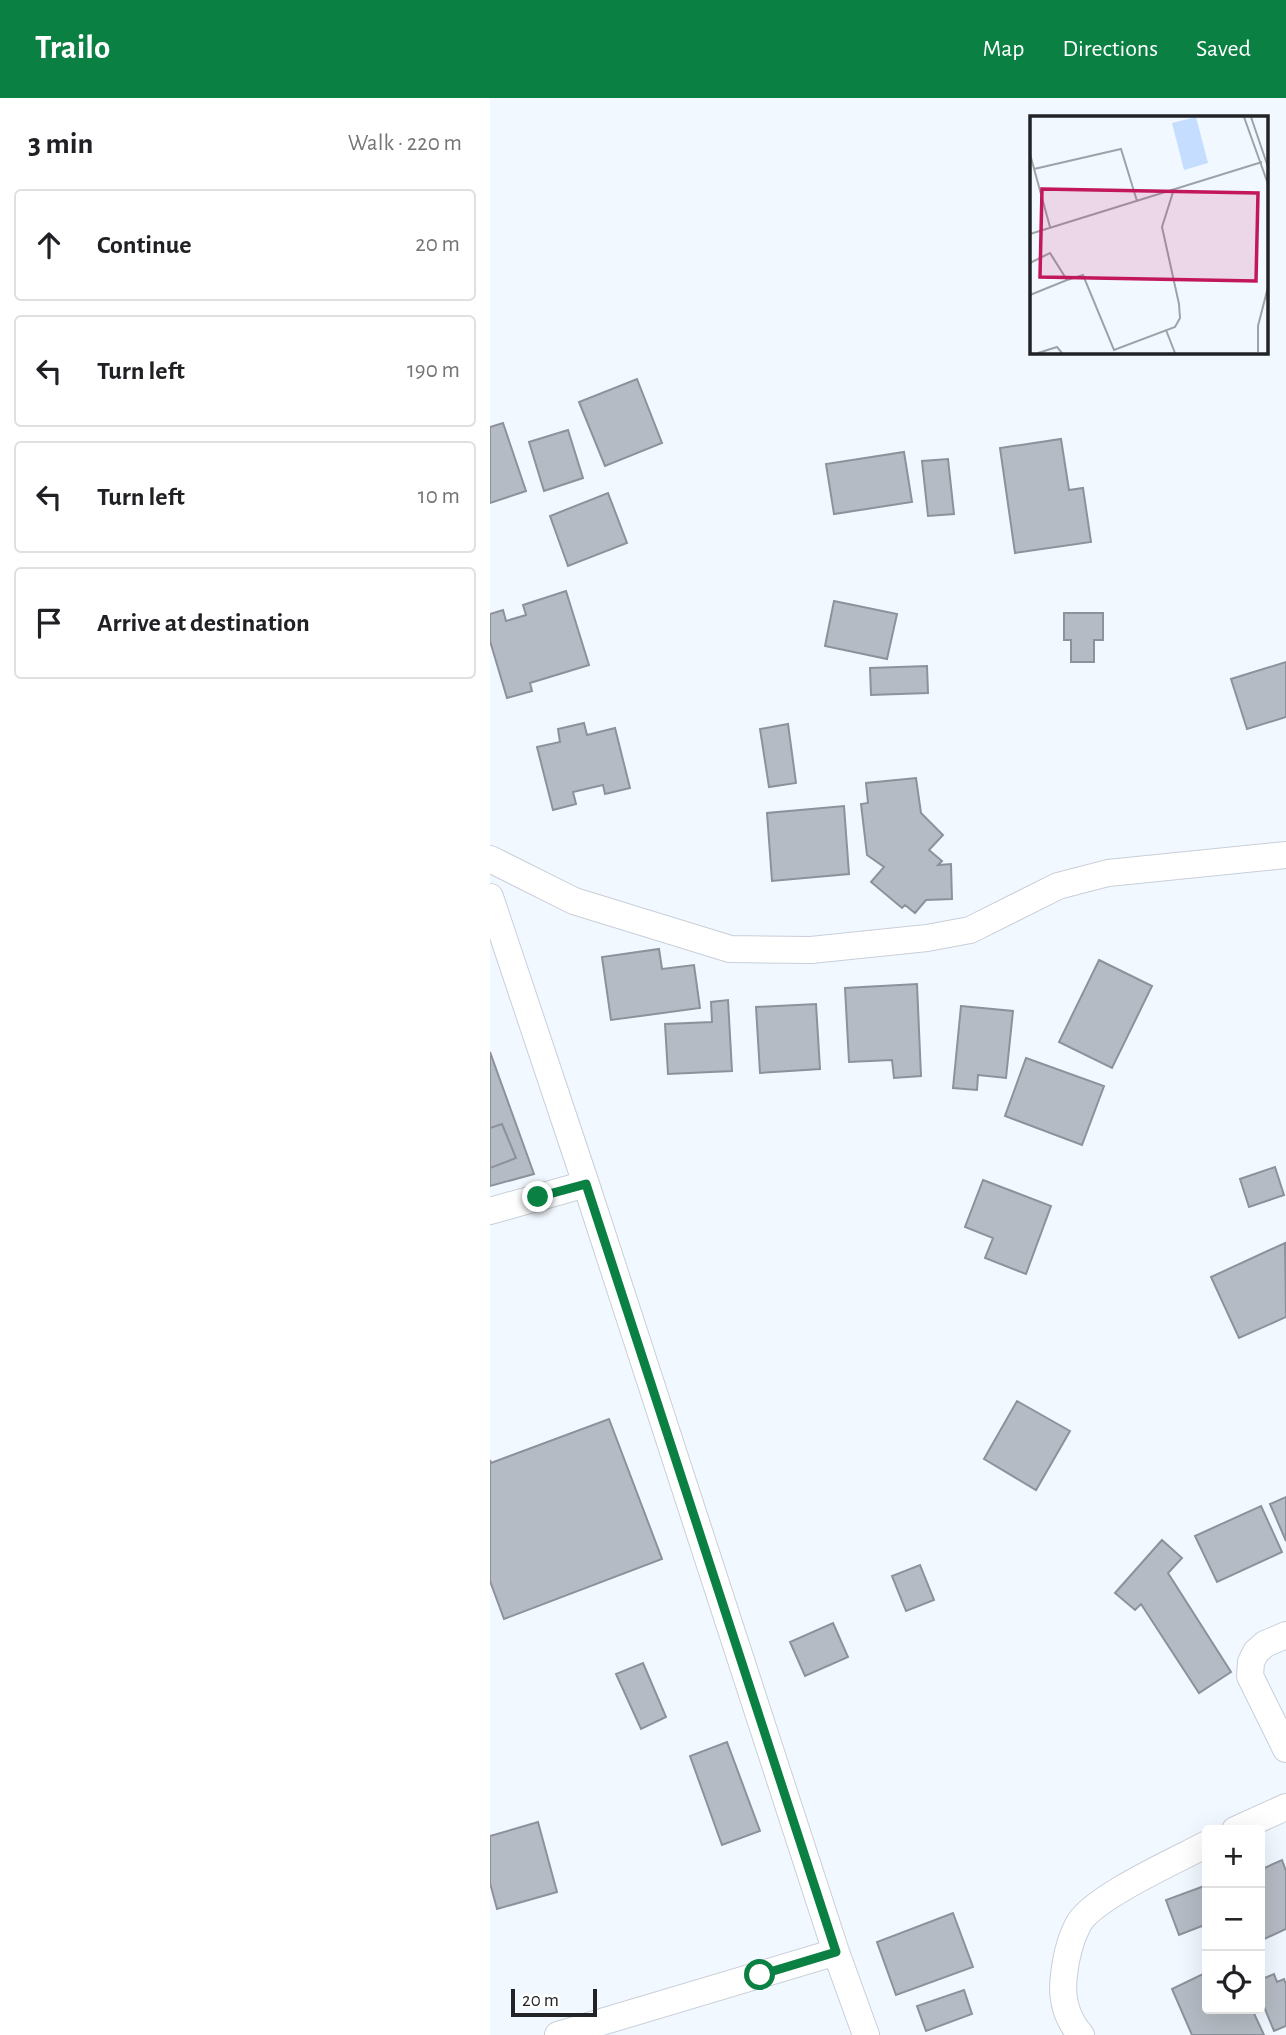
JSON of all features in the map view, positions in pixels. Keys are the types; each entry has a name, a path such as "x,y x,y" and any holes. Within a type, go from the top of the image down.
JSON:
{"street":[{"path":"490,859 574,901 730,949 811,950 927,938 970,930 1058,886 1108,873 1286,855"},
{"path":"490,897 836,1952 866,2035"},
{"path":"490,1211 586,1184"},
{"path":"1286,1635 1265,1644 1256,1652 1251,1662 1250,1676 1286,1749"},
{"path":"1246,1825 1286,1807"},
{"path":"1081,2035 1074,2026 1062,1994 1066,1954 1079,1922 1094,1905 1202,1847"},
{"path":"558,2035 836,1952"}],"building":[{"path":"637,379 662,443 605,466 579,402"},
{"path":"503,423 526,491 490,503 490,427"},
{"path":"568,430 583,478 544,491 529,442"},
{"path":"1061,439 1069,490 1083,488 1091,542 1015,553 1000,448"},
{"path":"904,452 912,502 834,514 826,464"},
{"path":"948,459 954,514 928,516 922,461"},
{"path":"608,493 627,543 568,566 550,516"},
{"path":"566,591 589,665 530,683 532,691 507,698 490,641 490,614 503,610 506,621 526,615 523,605"},
{"path":"834,601 897,614 887,659 825,646"},
{"path":"1064,613 1103,613 1103,640 1094,640 1094,662 1071,662 1071,640 1064,640"},
{"path":"1286,662 1286,717 1247,729 1231,679"},
{"path":"927,666 928,693 871,695 870,668"},
{"path":"584,723 587,735 615,728 630,788 605,794 603,785 573,792 576,804 553,810 537,747 560,742 558,729"},
{"path":"788,724 796,783 769,787 760,729"},
{"path":"916,778 921,813 943,835 929,850 942,861 938,865 951,864 952,899 926,900 915,913 905,905 902,908 871,882 884,867 867,855 861,804 868,803 866,783"},
{"path":"844,806 849,874 772,881 767,813"},
{"path":"659,949 662,969 694,965 700,1008 611,1020 602,957"},
{"path":"1099,960 1152,986 1112,1068 1059,1042"},
{"path":"917,984 921,1076 894,1078 892,1060 849,1062 845,988"},
{"path":"728,1000 732,1071 668,1074 665,1024 712,1022 711,1002"},
{"path":"816,1004 820,1069 760,1073 756,1007"},
{"path":"961,1006 1013,1011 1006,1078 978,1075 977,1090 953,1088"},
{"path":"490,1052 534,1174 490,1186"},
{"path":"1026,1058 1104,1086 1082,1145 1005,1116"},
{"path":"502,1124 516,1158 490,1168 490,1128"},
{"path":"1275,1167 1284,1195 1249,1207 1240,1179"},
{"path":"983,1180 1051,1206 1026,1274 985,1258 993,1238 965,1227"},
{"path":"1285,1243 1286,1317 1239,1338 1211,1277"},
{"path":"1017,1401 1070,1431 1036,1490 984,1459"},
{"path":"609,1419 662,1559 504,1619 490,1581 490,1460 491,1463"},
{"path":"1286,1497 1286,1541 1270,1504"},
{"path":"1261,1506 1282,1552 1217,1582 1195,1536"},
{"path":"1162,1540 1182,1558 1168,1573 1231,1672 1199,1693 1141,1604 1135,1610 1115,1593"},
{"path":"920,1565 934,1600 906,1611 892,1576"},
{"path":"833,1623 848,1657 805,1676 790,1642"},
{"path":"643,1663 666,1717 641,1729 616,1674"},
{"path":"727,1742 760,1831 722,1845 690,1756"},
{"path":"538,1822 557,1892 497,1909 490,1883 490,1836"},
{"path":"1282,1860 1286,1871 1286,1929 1265,1939 1265,1888 1265,1868"},
{"path":"1202,1887 1202,1926 1179,1935 1166,1900"},
{"path":"953,1913 973,1967 896,1995 877,1942"},
{"path":"1202,1974 1202,2014 1254,2014 1264,2035 1192,2035 1172,1989"},
{"path":"1274,1974 1277,1982 1284,1979 1286,1984 1286,2026 1274,2031 1265,2009 1265,1978"},
{"path":"964,1990 972,2014 926,2031 917,2006"}],"route":[{"path":"538,1197 586,1184 836,1952 760,1975"}]}
